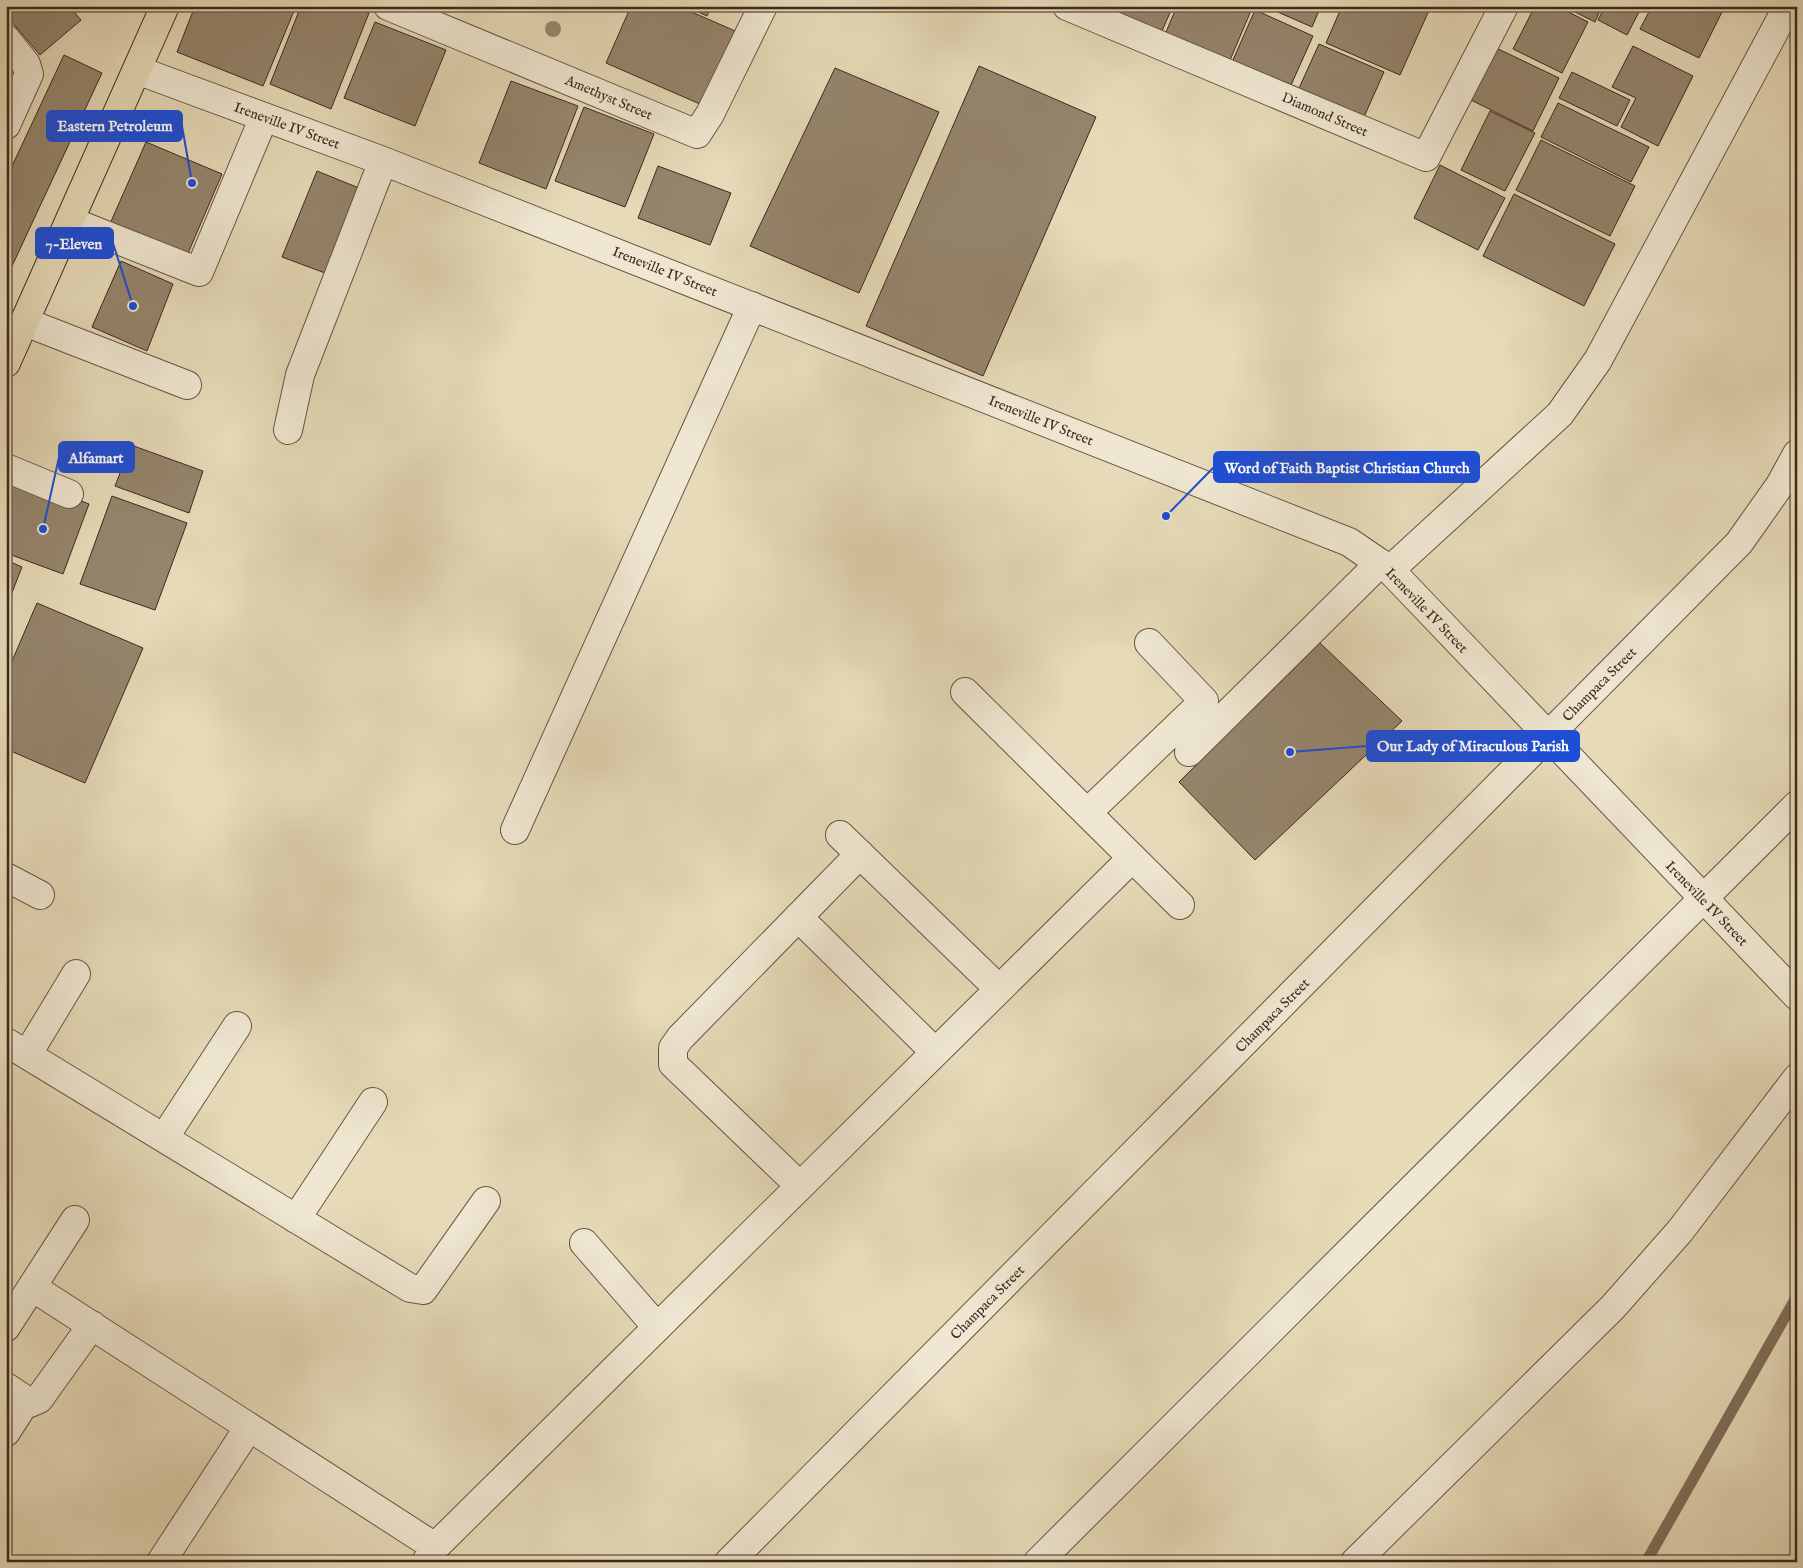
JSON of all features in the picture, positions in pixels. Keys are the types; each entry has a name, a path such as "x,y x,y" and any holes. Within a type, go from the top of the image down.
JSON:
{"main road":[{"path":"6,363 165,6"}],"street":[{"name":"Amethyst Street","path":"400,8 697,134 710,114 763,6"},
{"name":"Diamond Street","path":"1067,6 1426,157 1504,6"},
{"path":"1188,752 1385,567 1560,414 1598,360 1788,6"},
{"path":"6,39 26,64 29,74 6,125"},
{"name":"Ireneville IV Street","path":"137,70 383,161 1349,542 1385,567 1797,996"},
{"path":"70,221 199,272 264,117"},
{"path":"288,430 300,375 383,161"},
{"path":"516,830 752,306"},
{"path":"25,322 188,385"},
{"name":"Champaca Street","path":"729,1562 1738,543 1780,485 1797,454"},
{"path":"6,468 69,494"},
{"path":"1086,813 1204,701 1149,643"},
{"path":"965,692 1180,905"},
{"path":"1038,1562 1797,805"},
{"path":"840,835 999,988"},
{"path":"800,1186 673,1064 673,1048 680,1038 860,854"},
{"path":"32,1287 249,1427 431,1554 934,1052 1132,858"},
{"path":"6,877 40,894"},
{"path":"798,917 934,1052"},
{"path":"76,974 17,1049 410,1288 423,1290 486,1201"},
{"path":"164,1138 237,1026"},
{"path":"1355,1562 1613,1307 1680,1231 1797,1078"},
{"path":"296,1219 373,1102"},
{"path":"6,1327 75,1220"},
{"path":"584,1243 658,1327"},
{"path":"6,1432 16,1394 30,1403 39,1399 92,1325"},
{"path":"161,1562 249,1427"}],"building":[{"path":"6,6 69,6 81,20 40,55 6,15"},
{"path":"195,6 296,6 263,86 177,52"},
{"path":"301,6 353,6 369,13 331,109 270,84"},
{"path":"631,6 678,6 742,34 709,108 606,63"},
{"path":"685,6 711,6 707,16"},
{"path":"1103,6 1173,6 1157,42"},
{"path":"1177,6 1253,6 1225,72 1161,44"},
{"path":"1264,6 1321,6 1312,27"},
{"path":"1342,6 1431,6 1400,75 1326,43"},
{"path":"1535,6 1557,6 1588,22 1562,73 1513,49"},
{"path":"1563,6 1602,6 1595,22"},
{"path":"1605,6 1642,6 1627,35 1598,20"},
{"path":"1652,6 1725,6 1699,58 1640,29"},
{"path":"1255,10 1313,36 1287,94 1229,69"},
{"path":"375,22 446,50 415,126 344,98"},
{"path":"1319,44 1384,72 1360,126 1295,97"},
{"path":"1492,46 1559,78 1533,131 1467,98"},
{"path":"1633,46 1693,76 1658,146 1621,127 1636,98 1612,87"},
{"path":"64,55 102,73 6,279 6,179"},
{"path":"979,66 1096,117 983,376 866,326"},
{"path":"835,68 939,112 859,293 750,246"},
{"path":"1572,72 1630,100 1617,126 1559,98"},
{"path":"511,81 578,106 546,189 479,163"},
{"path":"1558,103 1649,147 1631,182 1541,137"},
{"path":"584,107 654,134 625,207 555,181"},
{"path":"1490,111 1535,133 1505,191 1461,170"},
{"path":"1541,140 1635,186 1610,236 1516,190"},
{"path":"146,142 222,174 186,258 109,226"},
{"path":"1440,165 1505,198 1478,250 1414,218"},
{"path":"658,166 731,193 710,245 638,218"},
{"path":"317,171 359,188 325,273 282,257"},
{"path":"1514,194 1615,244 1584,306 1483,256"},
{"path":"121,261 173,284 147,351 92,327"},
{"path":"131,445 203,471 189,513 115,486"},
{"path":"10,474 89,504 63,574 6,553 6,484"},
{"path":"112,496 187,523 155,610 80,584"},
{"path":"6,560 22,567 6,608"},
{"path":"37,603 143,648 85,783 6,749 6,675"},
{"path":"1320,643 1402,721 1255,860 1179,782"}],"waterway":[{"path":"1646,1562 1797,1296"}],"place":[{"name":"Eastern Petroleum","path":"192,183"},
{"name":"7-Eleven","path":"133,306"},
{"name":"Word of Faith Baptist Christian Church","path":"1166,516"},
{"name":"Alfamart","path":"43,529"},
{"name":"Our Lady of Miraculous Parish","path":"1290,752"}]}
